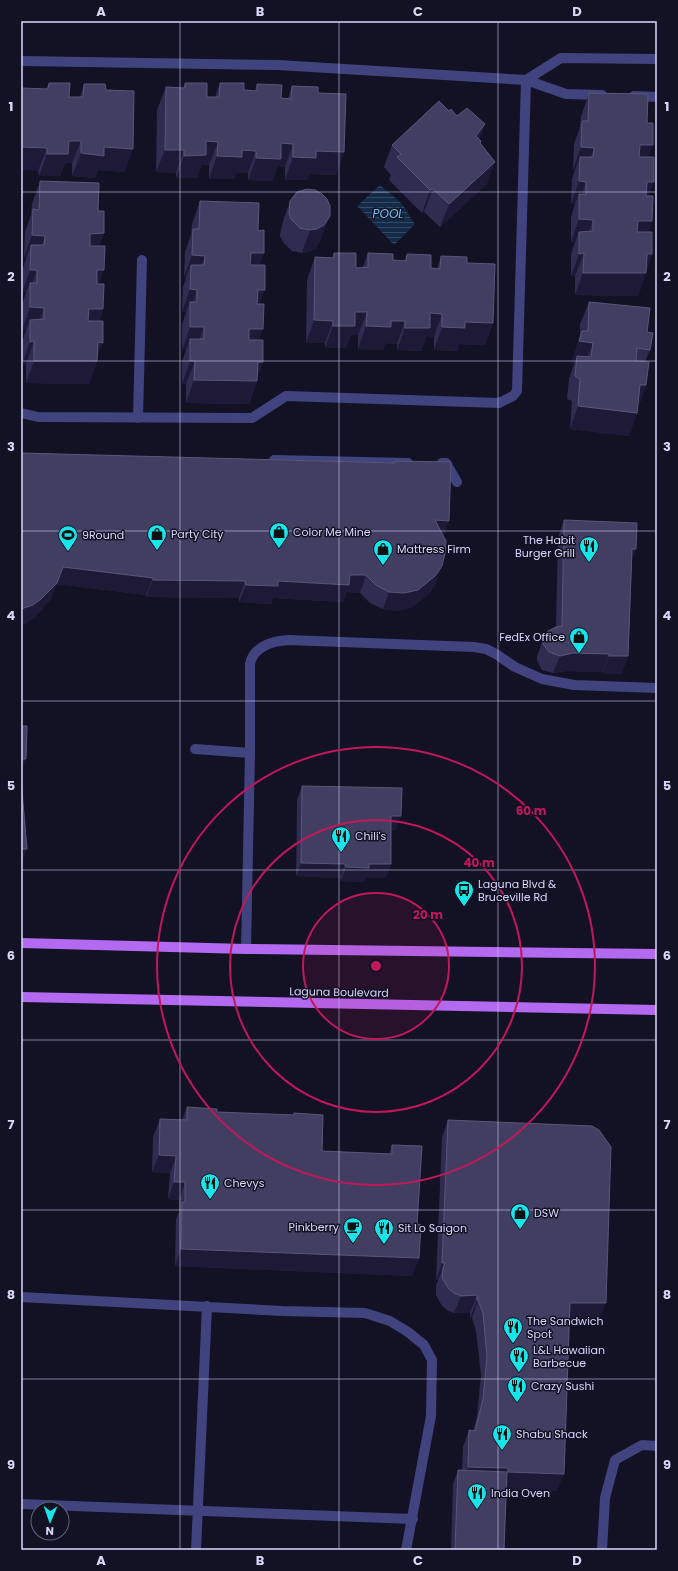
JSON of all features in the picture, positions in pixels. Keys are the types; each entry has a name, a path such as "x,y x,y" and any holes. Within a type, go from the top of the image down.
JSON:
{"main road":[{"path":"21,943 246,949 657,954"},
{"name":"Laguna Boulevard","path":"21,997 657,1010"}],"street":[{"path":"526,80 561,58 657,59"},
{"path":"21,61 278,65 526,80 566,94 612,96"},
{"path":"21,413 38,417 252,418 286,396 499,403 513,396 517,391 526,80"},
{"path":"627,96 657,97"},
{"path":"138,418 142,260"},
{"path":"265,460 414,463"},
{"path":"430,463 446,463 457,482"},
{"path":"246,949 251,658 260,648 275,641 298,640 474,647 486,649 515,667 542,679 574,685 657,688"},
{"path":"195,749 250,753"},
{"path":"21,1297 365,1314 390,1321 408,1332 424,1345 432,1360 431,1416 406,1550"},
{"path":"196,1550 207,1306"},
{"path":"602,1550 605,1498 614,1460 642,1445 657,1446"},
{"path":"21,1504 412,1519"}],"water":[{"name":"POOL","path":"380,185 400,202 415,224 394,245 357,206"}],"building":[{"path":"49,83 70,83 69,97 83,97 84,84 105,84 106,90 134,91 133,149 104,147 104,156 81,153 81,141 69,141 68,154 47,154 47,148 21,147 21,88 48,89"},
{"path":"185,83 207,83 207,97 219,97 220,83 244,83 244,90 257,91 257,84 282,85 281,98 291,99 292,86 318,87 318,93 346,94 344,152 316,151 316,158 293,157 293,144 281,143 281,159 256,158 256,151 242,150 242,157 217,156 218,142 206,141 206,155 184,156 184,150 165,150 166,87 185,88"},
{"path":"589,93 648,94 647,123 653,123 653,145 640,145 639,157 654,157 654,182 647,182 646,196 653,196 652,221 638,221 637,232 652,232 652,254 647,254 646,273 583,273 584,253 579,254 579,232 593,231 593,220 579,219 579,194 586,195 586,182 579,181 580,157 593,157 594,148 581,147 582,121 588,121"},
{"path":"439,101 449,111 451,109 457,116 467,108 485,124 476,136 495,162 449,204 433,189 430,190 397,157 401,154 392,145"},
{"path":"40,181 99,183 98,211 104,211 104,233 90,234 90,246 105,246 104,270 97,270 97,284 104,284 103,309 89,309 88,321 103,321 103,343 98,342 97,361 34,361 34,341 30,342 30,320 44,319 44,308 30,307 30,283 37,283 37,270 30,270 31,245 44,245 45,236 32,235 33,209 39,210"},
{"path":"307,189 315,190 322,194 327,199 330,206 330,216 324,225 317,229 310,230 300,228 291,219 289,213 290,201 297,192"},
{"path":"200,201 259,203 258,231 264,230 264,253 251,253 250,265 265,265 265,290 258,290 257,304 264,304 263,329 249,329 249,340 263,340 263,362 258,362 257,381 194,380 195,361 190,361 190,339 204,339 204,327 190,327 190,302 197,302 197,290 190,289 191,265 204,265 205,256 192,255 193,229 199,229"},
{"path":"334,253 356,253 356,268 368,267 368,253 393,254 393,260 406,261 407,254 431,255 431,268 440,269 441,256 467,257 467,263 495,264 493,323 465,322 465,328 442,327 442,314 430,313 430,328 405,328 405,321 391,321 391,327 366,326 367,312 355,312 355,326 333,326 333,321 314,320 315,257 334,258"},
{"path":"589,302 650,308 647,332 653,333 650,350 637,348 636,361 649,362 646,385 640,385 637,413 578,406 580,379 575,376 577,356 591,357 593,343 579,341 582,331 588,331"},
{"path":"21,453 395,463 395,461 451,462 449,521 435,520 446,541 442,566 435,576 418,590 404,593 389,592 376,585 366,575 350,575 349,585 278,581 278,586 246,585 245,581 153,580 153,578 63,567 57,583 41,599 33,605 21,609"},
{"path":"564,520 637,523 636,549 632,549 628,656 573,653 560,656 549,652 543,644 543,639 548,631 562,626"},
{"path":"21,726 27,726 26,759 21,759"},
{"path":"21,779 27,849 21,849"},
{"name":"Chili's","path":"302,786 402,788 401,816 391,816 391,864 369,864 369,868 346,867 345,864 301,863"},
{"path":"187,1107 217,1109 217,1112 323,1115 322,1151 392,1154 392,1145 422,1146 417,1224 421,1225 419,1258 181,1249 182,1202 185,1202 185,1182 174,1182 176,1156 159,1155 160,1119 187,1120"},
{"name":"DSW","path":"448,1120 592,1126 599,1130 611,1147 606,1303 570,1303 564,1474 508,1472 508,1468 468,1467 469,1430 475,1431 483,1399 487,1357 483,1313 477,1300 477,1295 461,1296 454,1293 449,1289 442,1278 445,1263 442,1263"},
{"path":"458,1470 507,1472 504,1550 455,1550"}],"place":[{"name":"Color Me Mine","path":"279,549"},
{"name":"Party City","path":"157,551"},
{"name":"9Round","path":"68,552"},
{"name":"The Habit Burger Grill","path":"589,563"},
{"name":"Mattress Firm","path":"383,566"},
{"name":"FedEx Office","path":"579,654"},
{"name":"Chili's","path":"341,853"},
{"name":"Laguna Blvd & Bruceville Rd","path":"464,907"},
{"name":"Chevys","path":"210,1200"},
{"name":"DSW","path":"520,1230"},
{"name":"Pinkberry","path":"353,1244"},
{"name":"Sit Lo Saigon","path":"384,1245"},
{"name":"The Sandwich Spot","path":"513,1344"},
{"name":"L&L Hawaiian Barbecue","path":"519,1373"},
{"name":"Crazy Sushi","path":"517,1403"},
{"name":"Shabu Shack","path":"502,1451"},
{"name":"India Oven","path":"477,1510"}]}
